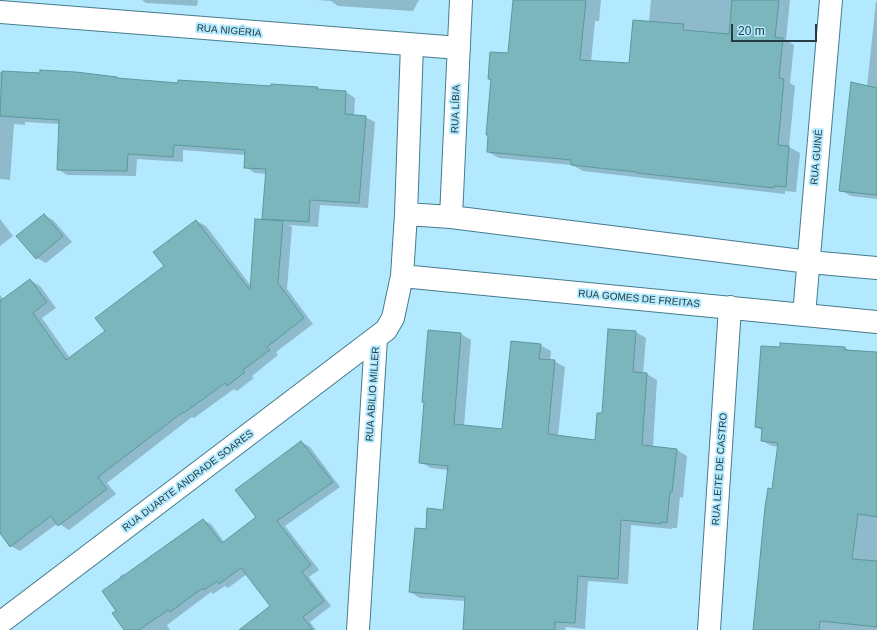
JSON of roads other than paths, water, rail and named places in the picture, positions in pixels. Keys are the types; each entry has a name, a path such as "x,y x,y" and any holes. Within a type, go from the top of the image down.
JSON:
{"street":[{"name":"RUA LÍBIA","path":"451,217 461,0"},
{"name":"RUA GUINÉ","path":"804,315 831,0"},
{"name":"RUA NIGÉRIA","path":"0,12 459,48"},
{"name":"RUA ABILIO MILLER","path":"358,630 376,338 386,330 392,318 402,276 406,214 412,45"},
{"path":"406,214 451,217 809,262 877,268"},
{"name":"RUA GOMES DE FREITAS","path":"402,276 877,322"},
{"name":"RUA LEITE DE CASTRO","path":"709,630 730,307"},
{"name":"RUA DUARTE ANDRADE SOARES","path":"0,623 376,338"}]}
